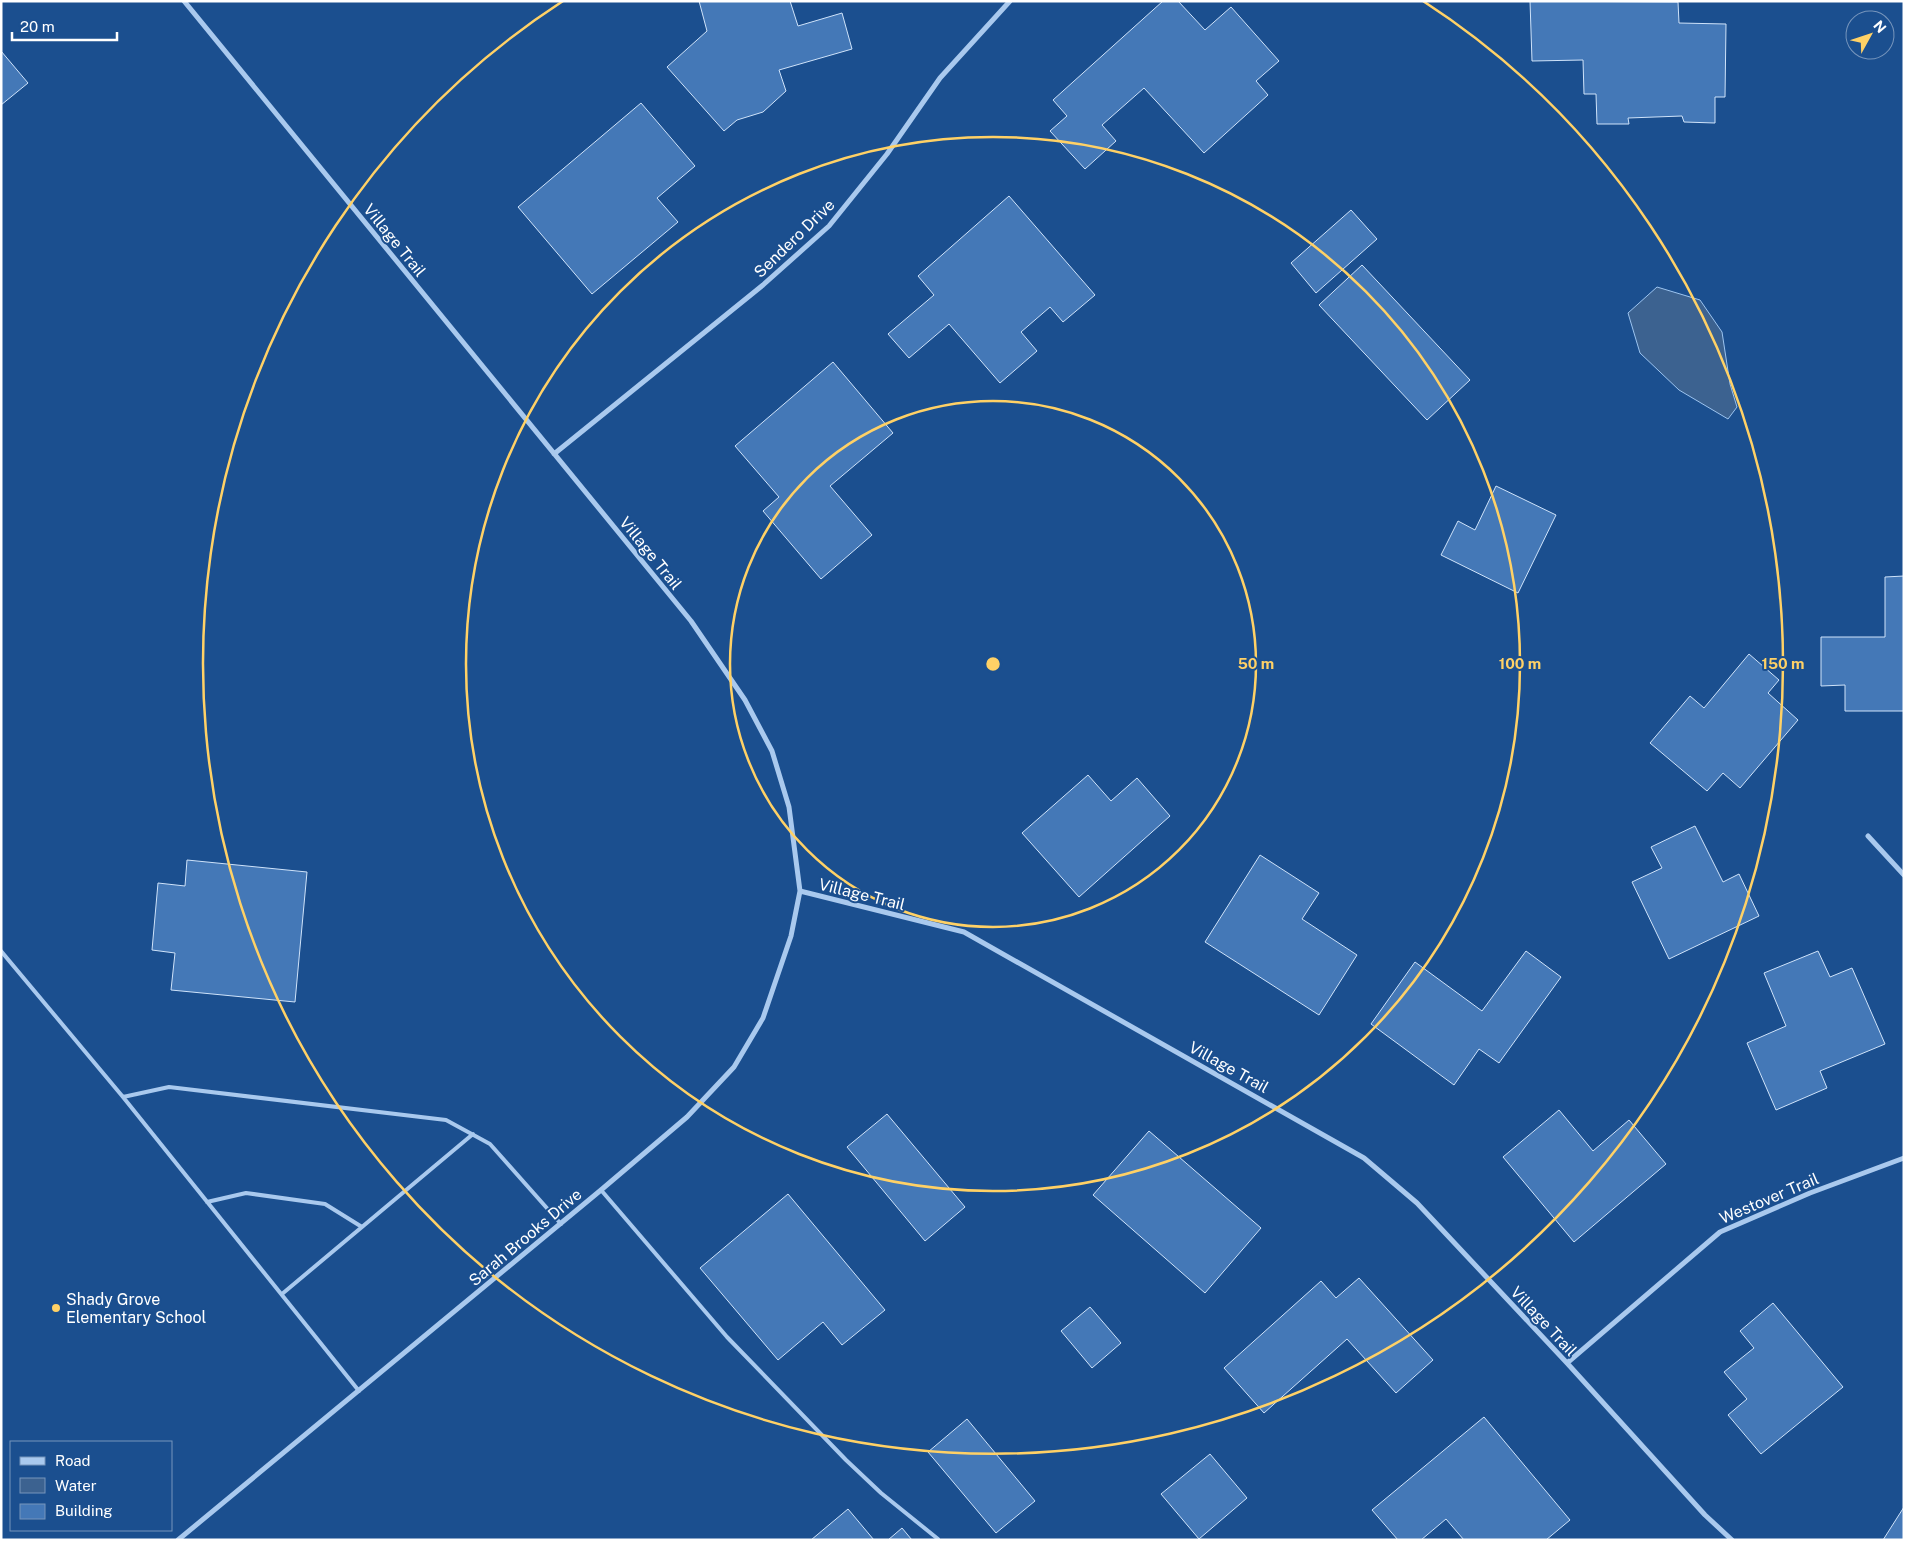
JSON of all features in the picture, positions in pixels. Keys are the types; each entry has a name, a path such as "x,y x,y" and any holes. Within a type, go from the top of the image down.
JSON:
{"street":[{"name":"Village Trail","path":"184,1 690,621 745,700 772,751 789,807 800,891 964,932 1364,1158 1418,1203 1705,1515 1732,1540"},
{"name":"Sendero Drive","path":"554,454 763,286 829,226 887,154 940,78 1010,1"},
{"path":"1868,836 1904,875"},
{"name":"Sarah Brooks Drive","path":"178,1540 688,1117 734,1067 763,1018 791,936 800,891"},
{"name":"Westover Trail","path":"1567,1363 1720,1232 1810,1193 1904,1158"}],"lane":[{"path":"1,950 123,1096 359,1391"},
{"path":"123,1096 169,1087 446,1120 490,1144 561,1224"},
{"path":"282,1294 473,1134"},
{"path":"601,1190 727,1337 846,1460 881,1493 938,1540"},
{"path":"207,1202 246,1193 325,1204 362,1227"}],"water":[{"path":"1657,287 1700,300 1722,332 1730,384 1737,407 1728,419 1679,390 1640,353 1628,313"}],"building":[{"path":"699,1 790,1 798,26 842,13 852,49 779,70 786,91 763,112 737,120 724,131 667,67 707,31"},
{"path":"1163,1 1178,1 1205,30 1231,7 1279,61 1256,81 1268,95 1204,153 1144,88 1102,125 1116,141 1085,169 1050,131 1067,116 1053,100"},
{"path":"1530,1 1678,2 1679,23 1726,24 1725,97 1715,97 1715,123 1684,122 1682,116 1628,118 1629,124 1597,124 1596,94 1584,94 1583,60 1532,61"},
{"path":"1,51 28,83 1,105"},
{"path":"641,103 695,166 657,198 678,222 592,294 518,207"},
{"path":"1009,196 1095,295 1063,322 1050,307 1021,332 1037,351 1000,383 949,324 909,358 888,334 934,295 918,276"},
{"path":"1351,210 1377,239 1316,293 1291,263"},
{"path":"1362,265 1470,380 1427,420 1319,305"},
{"path":"833,362 893,433 830,486 872,535 821,579 763,511 779,497 735,446"},
{"path":"1496,486 1556,515 1518,593 1441,555 1458,521 1475,530"},
{"path":"1904,576 1904,711 1845,711 1845,685 1821,686 1821,637 1885,637 1885,577"},
{"path":"1749,654 1779,680 1768,693 1798,720 1740,788 1723,773 1707,791 1650,743 1690,696 1704,708"},
{"path":"1088,775 1111,801 1137,778 1170,816 1079,897 1022,833"},
{"path":"1695,826 1723,882 1739,874 1759,916 1669,959 1632,882 1662,868 1651,847"},
{"path":"1260,855 1319,893 1302,919 1357,955 1319,1015 1205,942"},
{"path":"187,860 307,872 295,1002 171,990 175,953 152,950 158,883 185,886"},
{"path":"1526,951 1561,977 1499,1063 1479,1049 1454,1085 1371,1024 1415,962 1482,1011"},
{"path":"1818,951 1830,977 1852,968 1885,1044 1820,1071 1827,1088 1776,1110 1747,1043 1786,1026 1764,973"},
{"path":"1559,1110 1593,1151 1629,1120 1666,1164 1574,1242 1503,1157"},
{"path":"887,1114 965,1207 925,1241 847,1147"},
{"path":"1149,1131 1261,1228 1205,1293 1093,1195"},
{"path":"788,1194 885,1310 842,1345 823,1322 778,1360 700,1268"},
{"path":"1359,1278 1433,1360 1396,1393 1347,1339 1264,1413 1224,1368 1321,1281 1336,1298"},
{"path":"1773,1303 1843,1387 1761,1454 1728,1415 1747,1399 1724,1372 1754,1348 1740,1331"},
{"path":"1090,1307 1121,1343 1092,1368 1061,1331"},
{"path":"1484,1417 1570,1520 1546,1540 1464,1540 1446,1519 1421,1540 1398,1540 1372,1510"},
{"path":"967,1419 1035,1501 996,1533 928,1452"},
{"path":"1210,1454 1247,1498 1199,1539 1161,1494"},
{"path":"1904,1507 1904,1540 1883,1540"},
{"path":"848,1509 874,1540 811,1540"},
{"path":"902,1528 912,1540 888,1540"}],"place":[{"name":"Shady Grove Elementary School","path":"56,1308"}]}
